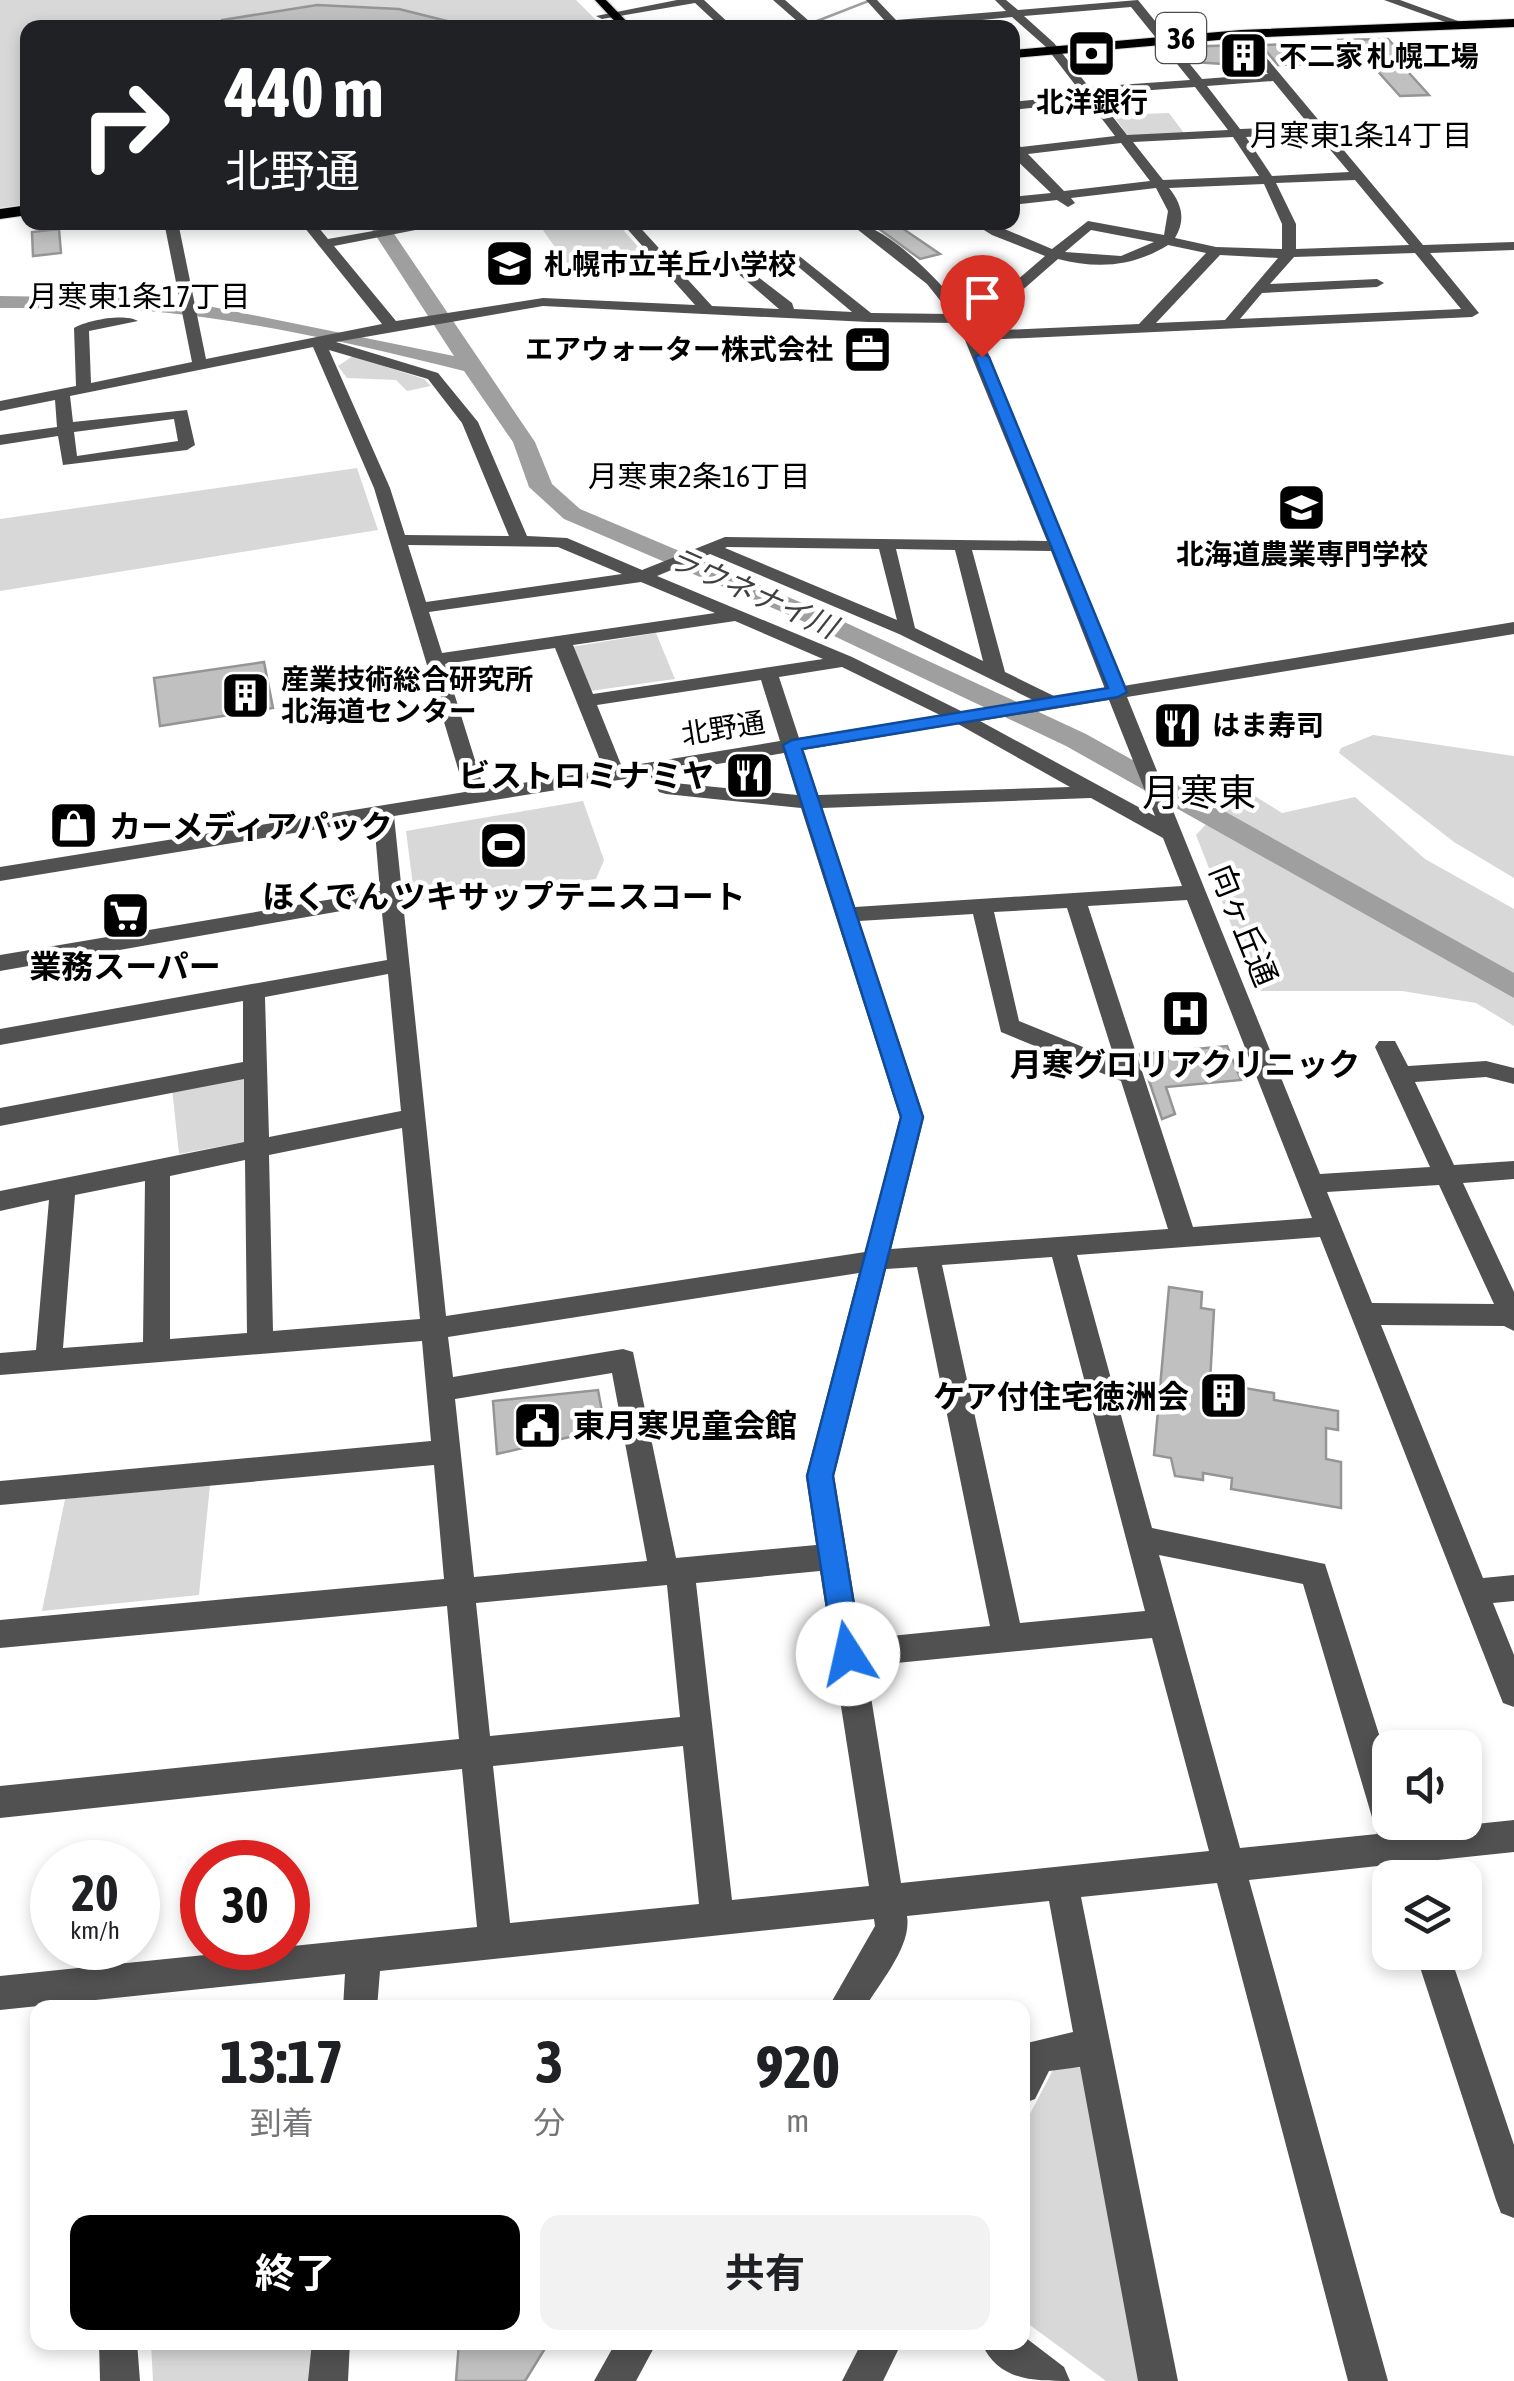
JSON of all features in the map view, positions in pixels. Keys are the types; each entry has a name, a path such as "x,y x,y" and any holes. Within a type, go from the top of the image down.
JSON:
{"highway":[{"name":"36","path":"1020,53 1241,34 1514,23"}],"main road":[{"path":"587,0 616,20"},
{"path":"600,0 610,20"}],"street":[{"path":"608,15 697,0 720,20"},
{"path":"778,0 803,20"},
{"path":"999,230 1058,253 1095,259 1126,258 1165,241 1175,228 1175,210 1125,139 1054,49 1000,0"},
{"path":"1389,0 1463,25"},
{"path":"946,20 1133,2 1233,132 1288,221 1288,255 1232,318 1234,324"},
{"path":"974,336 1472,313 1241,34"},
{"path":"1020,105 1194,81 1277,78"},
{"path":"1020,148 1320,129"},
{"path":"1020,155 1088,225 1216,251 1288,255 1514,246"},
{"path":"1020,200 1159,184 1357,176"},
{"path":"0,406 392,326 556,301 868,318 944,315 962,319 988,315 1088,225"},
{"path":"172,230 200,366"},
{"path":"313,230 392,326"},
{"path":"324,244 407,230"},
{"path":"634,230 707,308"},
{"name":"向ヶ丘通","path":"870,230 932,281 974,336 1514,1693"},
{"path":"1142,329 1216,251"},
{"path":"1353,252 1401,316"},
{"path":"786,313 786,306 742,271 798,259 868,318"},
{"path":"1258,289 1377,284"},
{"path":"84,390 80,328 131,322"},
{"path":"318,342 370,456 400,540 476,795"},
{"path":"318,342 433,376 470,422 520,541"},
{"path":"0,440 66,429 181,413 186,445 69,462 66,429 62,394"},
{"path":"400,540 561,542 654,572 963,716 1095,792 1169,826"},
{"path":"420,608 654,572 699,551 738,542 1057,546"},
{"path":"886,544 907,622 905,630"},
{"path":"962,545 996,673"},
{"path":"699,551 905,630 996,673 1047,703"},
{"path":"435,660 740,615"},
{"name":"北野通","path":"0,874 1514,628"},
{"path":"562,642 615,773"},
{"path":"587,701 846,661"},
{"path":"768,672 912,1117 820,1476 892,1929 850,2000"},
{"path":"656,766 666,788 810,802 1095,792"},
{"path":"383,811 494,1942"},
{"path":"845,915 1196,892"},
{"path":"0,963 390,896"},
{"path":"1075,900 1183,1236"},
{"path":"982,907 1009,1026 1131,1076"},
{"path":"0,1037 398,965"},
{"path":"254,991 260,1342"},
{"path":"1363,1314 1513,1317 1388,1046"},
{"path":"0,1116 256,1068"},
{"path":"1402,1075 1486,1068 1514,1076"},
{"path":"0,1200 414,1117"},
{"path":"156,1351 158,1169"},
{"path":"1312,1184 1514,1170"},
{"path":"49,1360 63,1188"},
{"path":"0,1364 433,1329 877,1260 1329,1228"},
{"path":"1062,1248 1368,2381"},
{"path":"928,1259 1008,1638"},
{"path":"440,1390 624,1360 672,1571 696,1730 717,1918"},
{"path":"0,1494 445,1452"},
{"path":"1140,1538 1316,1573 1401,1860"},
{"path":"0,1634 831,1557"},
{"path":"1474,1592 1514,1588"},
{"path":"848,1654 1163,1622"},
{"path":"0,1802 696,1730"},
{"path":"1414,1860 1514,1836"},
{"path":"0,1993 99,1996 364,1955 888,1900 1230,1867 1372,1864"},
{"path":"1062,1883 1158,2381"},
{"path":"361,2000 364,1955"},
{"path":"1438,1970 1514,2200"},
{"path":"1030,2071 1039,2055 1094,2047"},
{"path":"118,2350 120,2381"},
{"path":"328,2381 330,2350"},
{"path":"862,2381 879,2350"},
{"path":"1010,2350 1050,2381"}],"shaded area":[{"path":"0,0 576,0 596,20 20,20 20,205 0,208"},
{"path":"1169,113 1184,133 1128,136 1113,115"},
{"path":"543,230 623,230 641,250 566,263"},
{"path":"353,356 424,379 431,386 407,391 396,380 347,378 338,366"},
{"path":"357,468 378,530 0,591 0,519"},
{"path":"656,633 675,679 590,691 571,647"},
{"path":"1373,735 1514,756 1514,878 1454,842 1339,753 1341,748"},
{"path":"1247,791 1282,813 1355,797 1425,859 1514,909 1514,1026 1476,1003 1402,991 1257,991 1196,835 1219,810"},
{"name":"ほくでん ツキサップテニスコート","path":"583,801 604,860 596,879 415,901 406,831"},
{"path":"248,1073 249,1141 179,1154 172,1088"},
{"path":"210,1485 199,1595 42,1611 65,1499"},
{"path":"1054,2068 1092,2068 1148,2381 1106,2381 1030,2325 1030,2114"},
{"path":"151,2350 313,2350 311,2381 153,2381"}],"building":[{"path":"317,5 399,9 443,20 222,20"},
{"path":"1388,39 1410,63 1401,64 1429,95 1400,96 1372,65 1361,65 1339,40"},
{"path":"1294,44 1311,64 1278,65 1261,45"},
{"path":"1239,45 1256,66 1193,62 1181,47"},
{"path":"59,230 61,253 33,256 32,232"},
{"path":"881,230 905,230 940,254 920,259"},
{"name":"産業技術総合研究所 北海道センター","path":"264,662 273,708 160,726 154,678"},
{"path":"1227,1046 1241,1080 1166,1087 1175,1114 1162,1119 1140,1054"},
{"name":"ケア付住宅徳洲会","path":"1169,1287 1202,1292 1201,1308 1214,1310 1210,1382 1274,1393 1274,1400 1338,1411 1338,1430 1326,1428 1326,1459 1341,1462 1341,1508 1231,1489 1232,1478 1203,1473 1203,1480 1175,1476 1171,1458 1154,1455"},
{"name":"東月寒児童会館","path":"598,1390 604,1422 577,1429 578,1435 497,1454 493,1401"},
{"path":"458,2350 544,2350 525,2381 456,2381"}],"waterway":[{"path":"820,20 871,0"},
{"path":"380,230 472,367"},
{"name":"ラウネナイ川","path":"0,302 127,304 208,312 324,332 472,367"},
{"name":"ラウネナイ川","path":"472,367 477,368"},
{"name":"ラウネナイ川","path":"472,367 524,442 541,487 572,514 805,613 1076,740 1514,987"}],"place":[{"name":"北洋銀行","path":"1092,54"},
{"name":"不二家 札幌工場","path":"1244,56"},
{"name":"札幌市立羊丘小学校","path":"509,264"},
{"name":"エアウォーター株式会社","path":"868,349"},
{"name":"北海道農業専門学校","path":"1302,507"},
{"name":"産業技術総合研究所 北海道センター","path":"246,695"},
{"name":"はま寿司","path":"1177,725"},
{"name":"ビストロミナミヤ","path":"749,775"},
{"name":"カーメディアパック","path":"74,826"},
{"name":"ほくでん ツキサップテニスコート","path":"504,846"},
{"name":"業務スーパー","path":"125,916"},
{"name":"月寒グロリアクリニック","path":"1185,1014"},
{"name":"ケア付住宅徳洲会","path":"1224,1396"},
{"name":"東月寒児童会館","path":"538,1425"}],"district":[{"name":"月寒東1条14丁目","path":"1361,135"},
{"name":"月寒東1条17丁目","path":"139,296"},
{"name":"月寒東2条16丁目","path":"699,476"},
{"name":"月寒東","path":"1199,792"}],"route":[{"path":"848,1654 820,1476 912,1117 792,745 1118,692 982,357"}]}
